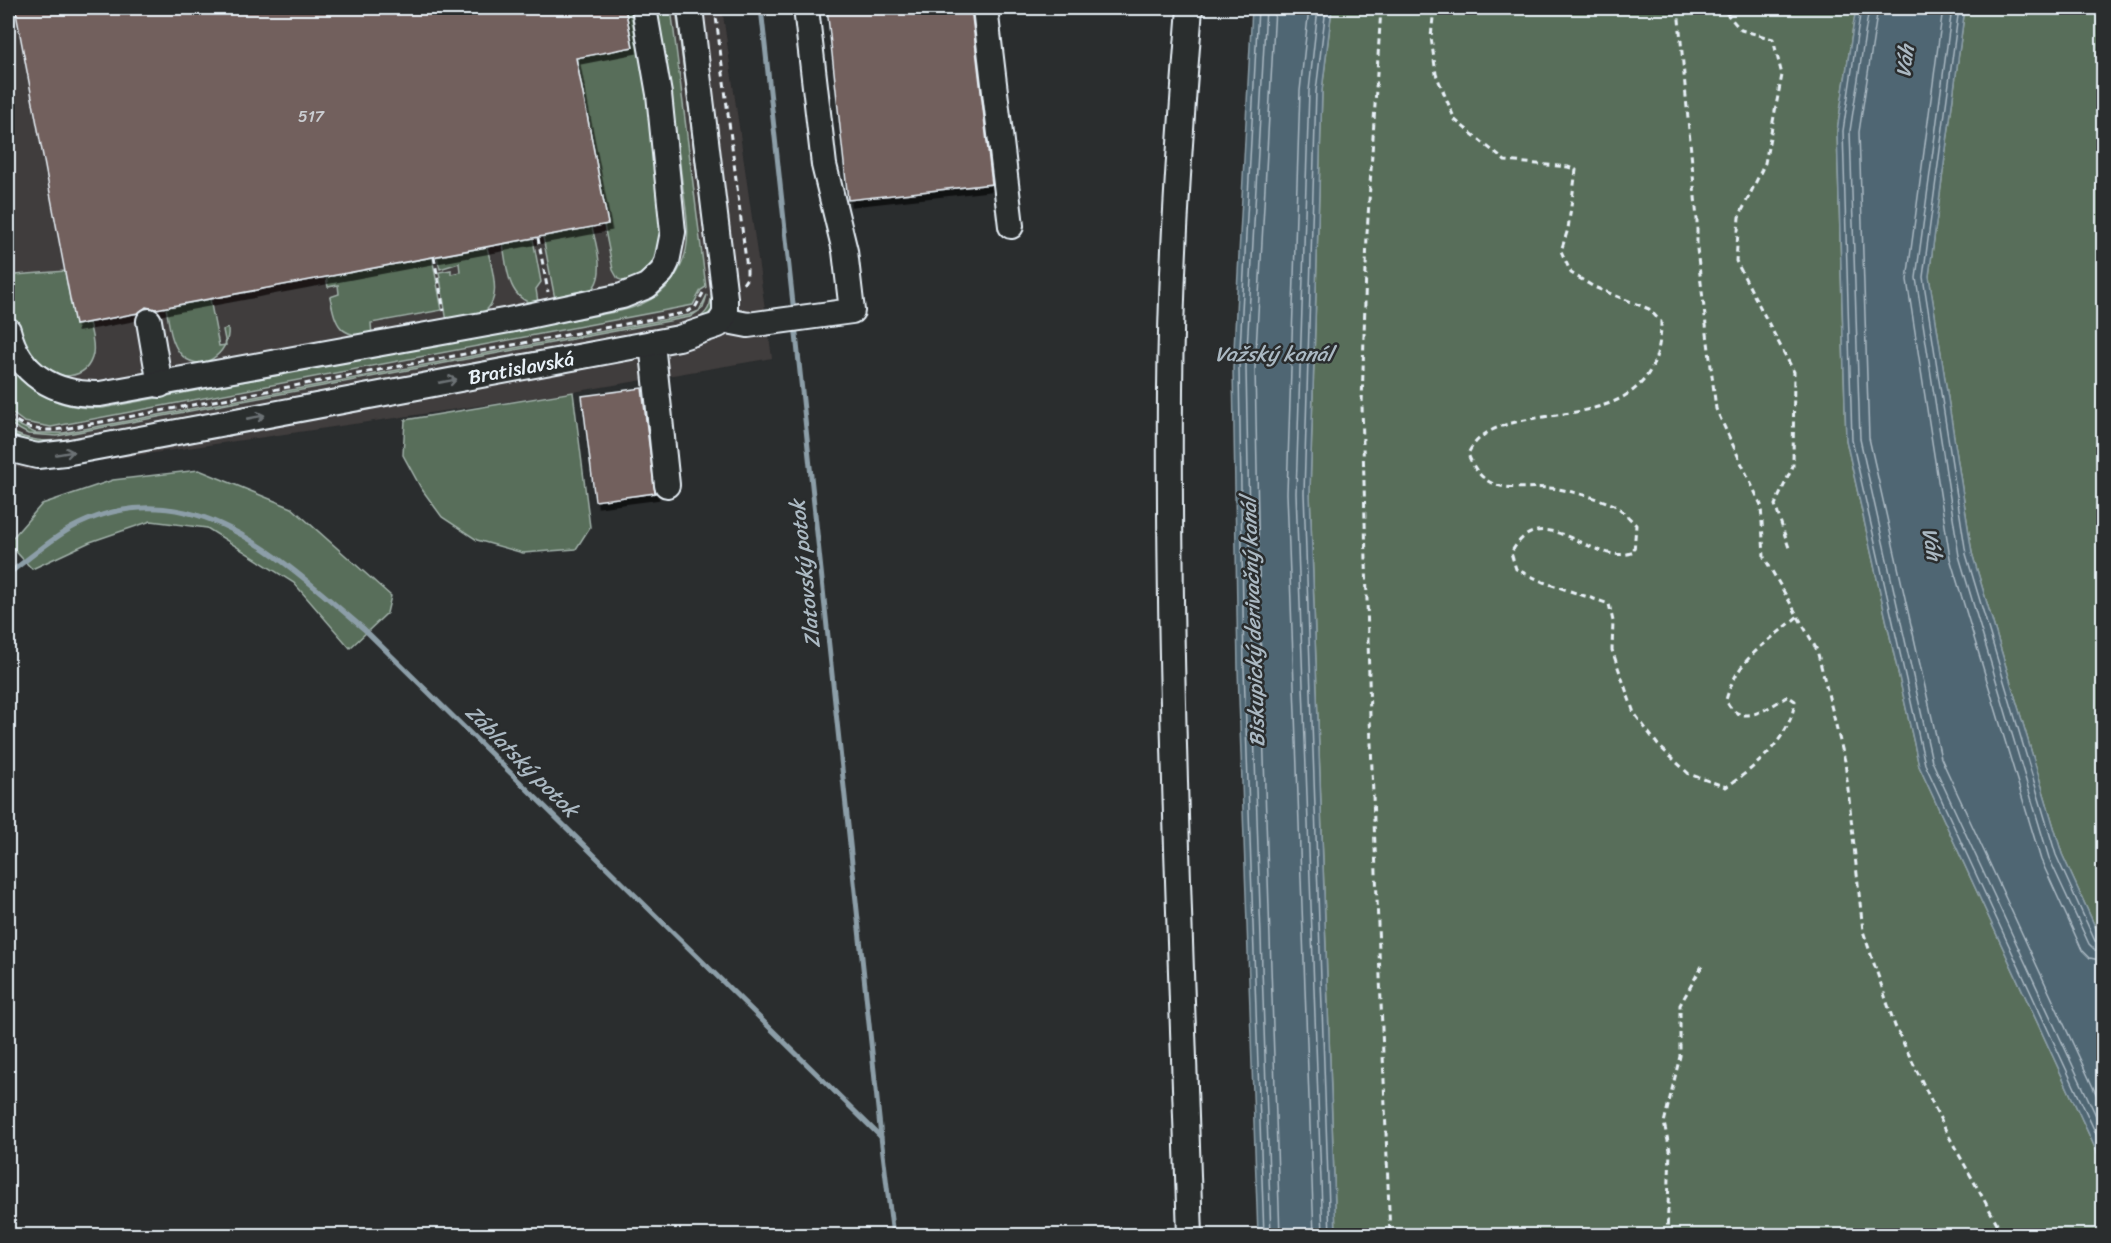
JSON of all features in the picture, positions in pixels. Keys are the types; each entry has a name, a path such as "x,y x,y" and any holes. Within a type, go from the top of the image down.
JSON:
{"lane":[{"path":"8,330 21,361 37,378 55,388 74,393 100,394 160,385 449,331 638,291 662,272 671,252 673,232 663,128 644,8"},
{"path":"690,8 725,298 722,320 748,325 852,311 845,251 824,165 806,8"},
{"path":"985,8 1011,226"},
{"path":"1190,8 1175,194 1170,387 1170,577 1190,1236"},
{"name":"Bratislavská","path":"8,449 37,456 66,453 652,343 704,332 718,326 722,320"},
{"path":"149,321 160,385"},
{"path":"652,343 667,485"}],"path":[{"path":"715,8 748,274 746,281 737,287"},
{"path":"1381,8 1367,234 1362,404 1370,729 1390,1236"},
{"path":"1434,8 1431,37 1436,74 1455,120 1505,161 1568,167 1576,170 1568,229 1561,251 1570,273 1594,287 1648,309 1661,322 1661,341 1655,363 1645,378 1621,399 1588,411 1548,416 1487,431 1473,442 1468,454 1473,468 1483,480 1505,489 1558,489 1615,506 1636,525 1634,552 1624,556 1606,553 1573,537 1533,531 1519,537 1511,553 1516,569 1543,582 1609,604 1613,621 1612,650 1635,713 1658,745 1689,774 1726,787 1755,768 1772,747 1787,726 1794,701 1788,696 1757,714 1741,716 1731,711 1725,700 1734,674 1748,656 1798,616"},
{"path":"1678,8 1697,219 1696,249 1716,409 1761,505 1764,557 1817,650 1845,760 1863,932 1895,1026 1947,1133 2004,1236"},
{"path":"1738,8 1727,14 1741,30 1773,39 1782,75 1765,163 1739,217 1736,261 1794,372 1793,466 1775,506 1790,551"},
{"path":"538,238 551,311"},
{"path":"434,257 449,331"},
{"path":"8,415 33,429 52,431 69,428 684,313 695,308 703,293 708,290"},
{"path":"2101,633 2103,667"},
{"path":"1667,1236 1670,1150 1664,1123 1680,1056 1680,1005 1702,966"}],"shaded area":[{"path":"8,8 722,8 772,358 573,392 30,471 8,464"}],"green space":[{"path":"567,8 586,8 596,54 633,47 625,8 634,8 647,71 662,242 649,266 627,282 618,279 613,270 604,225 608,224"},
{"path":"656,8 671,8 706,287 701,290 693,305 51,427 24,422 8,410 8,356 26,380 47,397 73,406 103,408 620,311 649,300 665,288 677,273 685,253 688,233 667,72"},
{"path":"676,8 679,8 714,286 711,286"},
{"path":"1332,8 1856,8 1837,131 1846,440 1919,766 2103,1165 2103,1235 1336,1235 1310,492 1322,91"},
{"path":"1965,8 2103,8 2103,944 2062,854 1972,553 1929,276"},
{"path":"592,227 598,252 598,279 588,292 555,299 543,237"},
{"path":"533,239 541,282 536,289 538,302 534,304 525,301 513,288 507,272 503,244"},
{"path":"487,247 494,283 492,302 488,309 480,314 447,322 439,272 451,270 451,274 460,272 459,263 440,269 437,257"},
{"path":"432,257 442,310 371,323 372,336 353,335 337,323 330,297 339,294 338,285 328,287 326,277"},
{"path":"65,271 75,324 89,322 94,346 90,363 84,370 70,376 53,374 38,365 32,358 17,327 10,304 8,284 15,275"},
{"path":"715,293 712,310 701,322 47,445 34,444 8,433 8,430 23,437 38,440 70,439 691,323 706,312 711,294"},
{"path":"210,299 219,346 225,345 212,359 195,362 187,359 176,347 170,331 166,308"},
{"path":"698,311 690,317 57,436 28,434 8,423 8,420 35,433 63,433 689,315"},
{"path":"228,328 228,338 226,343 223,330"},
{"path":"573,392 590,527 576,549 523,553 477,540 442,517 421,488 403,455 405,420"},
{"path":"199,470 292,508 391,596 387,613 350,648 294,583 207,528 151,521 90,542 32,569 8,543 42,504 113,480"}],"water":[{"name":"Važský kanál","path":"1252,8 1332,8 1322,91 1310,492 1336,1235 1258,1235 1238,669 1233,368"},
{"name":"Váh","path":"1856,8 1965,8 1929,276 1972,553 2062,854 2103,944 2103,1165 1919,766 1846,440 1837,131"}],"building":[{"path":"15,8 625,8 633,47 576,58 608,224 156,309 146,307 138,313 75,325"},
{"path":"827,8 971,8 992,184 848,200"},
{"path":"642,388 655,493 595,501 582,396"}],"waterway":[{"name":"Zlatovský potok","path":"761,8 794,313"},
{"name":"Zlatovský potok","path":"795,325 881,1137"},
{"name":"Záblatský potok","path":"8,574 70,529 121,510 161,508 198,516 234,531 269,552 364,629 881,1137 893,1236"}],"water label":[{"name":"Biskupický derivačný kanál","path":"1253,622"}]}
